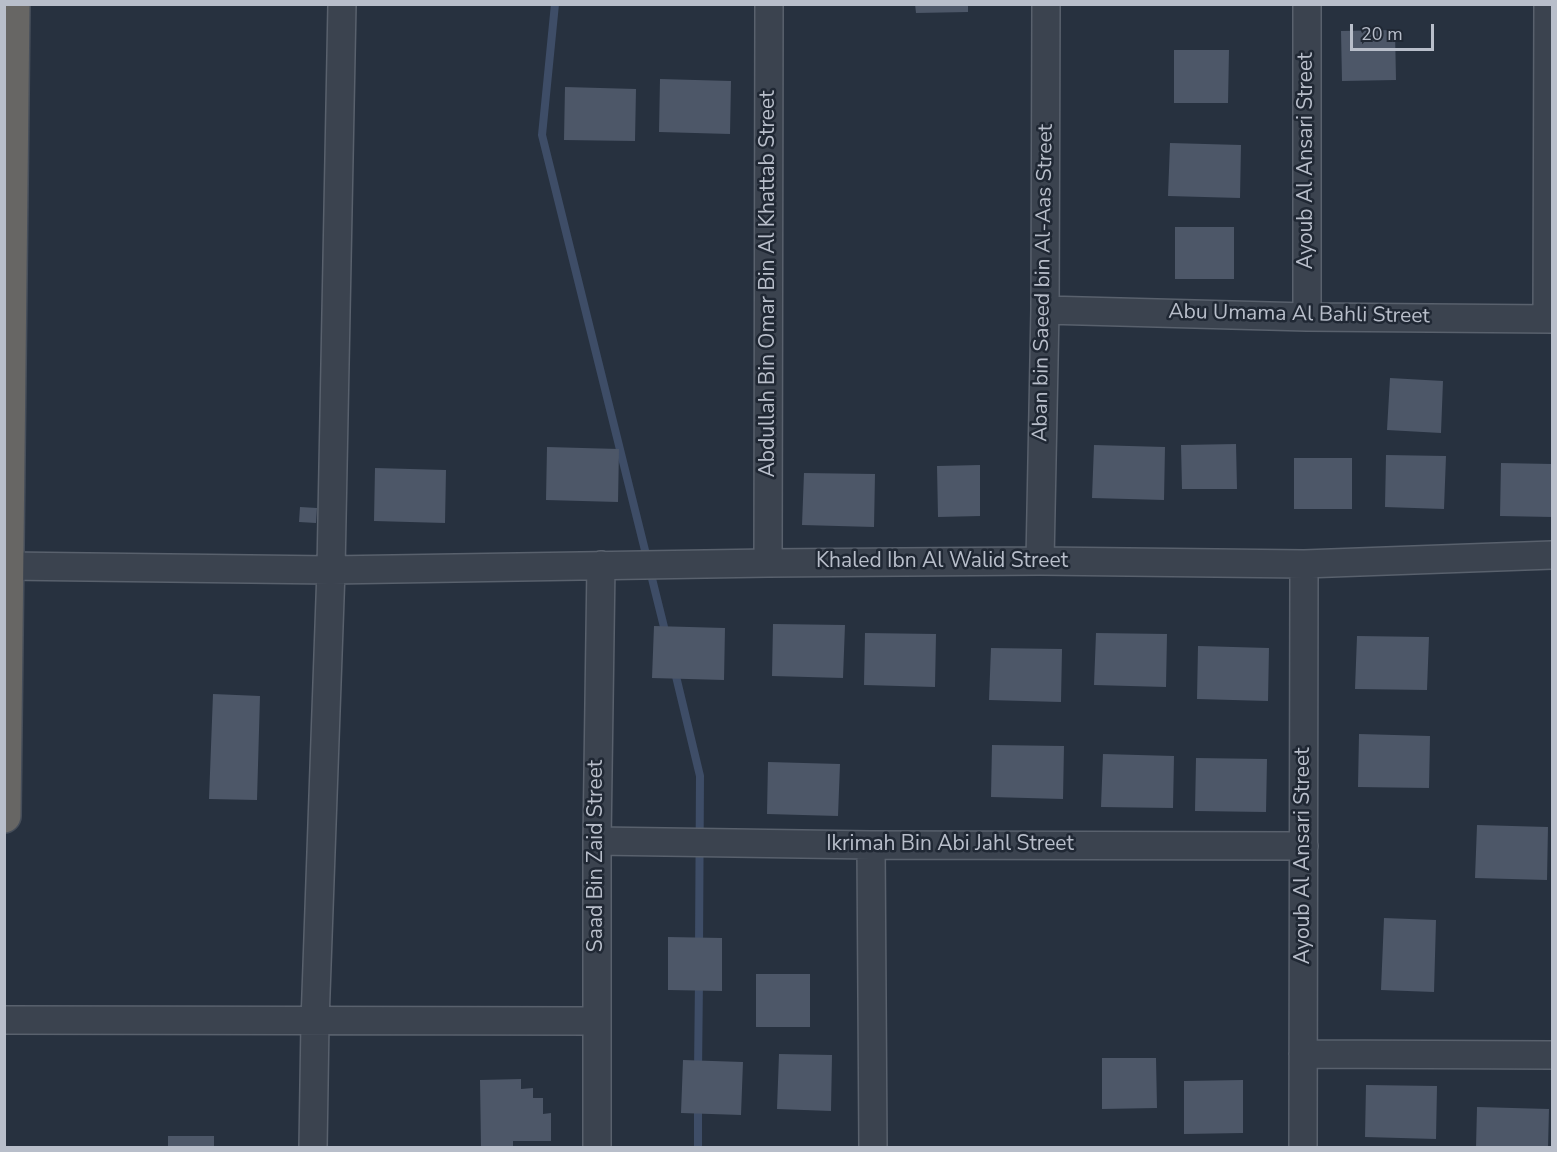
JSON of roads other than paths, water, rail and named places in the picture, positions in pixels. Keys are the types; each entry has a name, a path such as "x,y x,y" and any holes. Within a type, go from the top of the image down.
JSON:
{"highway":[{"path":"4,816 13,4"}],"street":[{"path":"313,1148 315,1022 331,570 342,4"},
{"name":"Abdullah Bin Omar Bin Al Khattab Street","path":"768,563 770,4"},
{"name":"Aban bin Saeed bin Al-Aas Street","path":"1040,561 1045,310 1046,4"},
{"name":"Ayoub Al Ansari Street","path":"1307,4 1307,317"},
{"path":"1548,4 1550,319"},
{"name":"Abu Umama Al Bahli Street","path":"1045,310 1307,317 1550,319"},
{"name":"Khaled Ibn Al Walid Street","path":"7,555 331,570 1040,561 1304,564 1552,555"},
{"name":"Ayoub Al Ansari Street","path":"1303,1148 1304,564"},
{"name":"Saad Bin Zaid Street","path":"597,1148 597,841 601,565"},
{"name":"Ikrimah Bin Abi Jahl Street","path":"597,841 871,845 1304,846"},
{"path":"871,845 873,1148"},
{"path":"4,1020 597,1021"},
{"path":"1303,1054 1552,1055"}],"waterway":[{"path":"555,4 542,135 666,635"},
{"path":"674,668 700,776 699,949"},
{"path":"698,1072 699,980"},
{"path":"698,1103 698,1148"}]}
